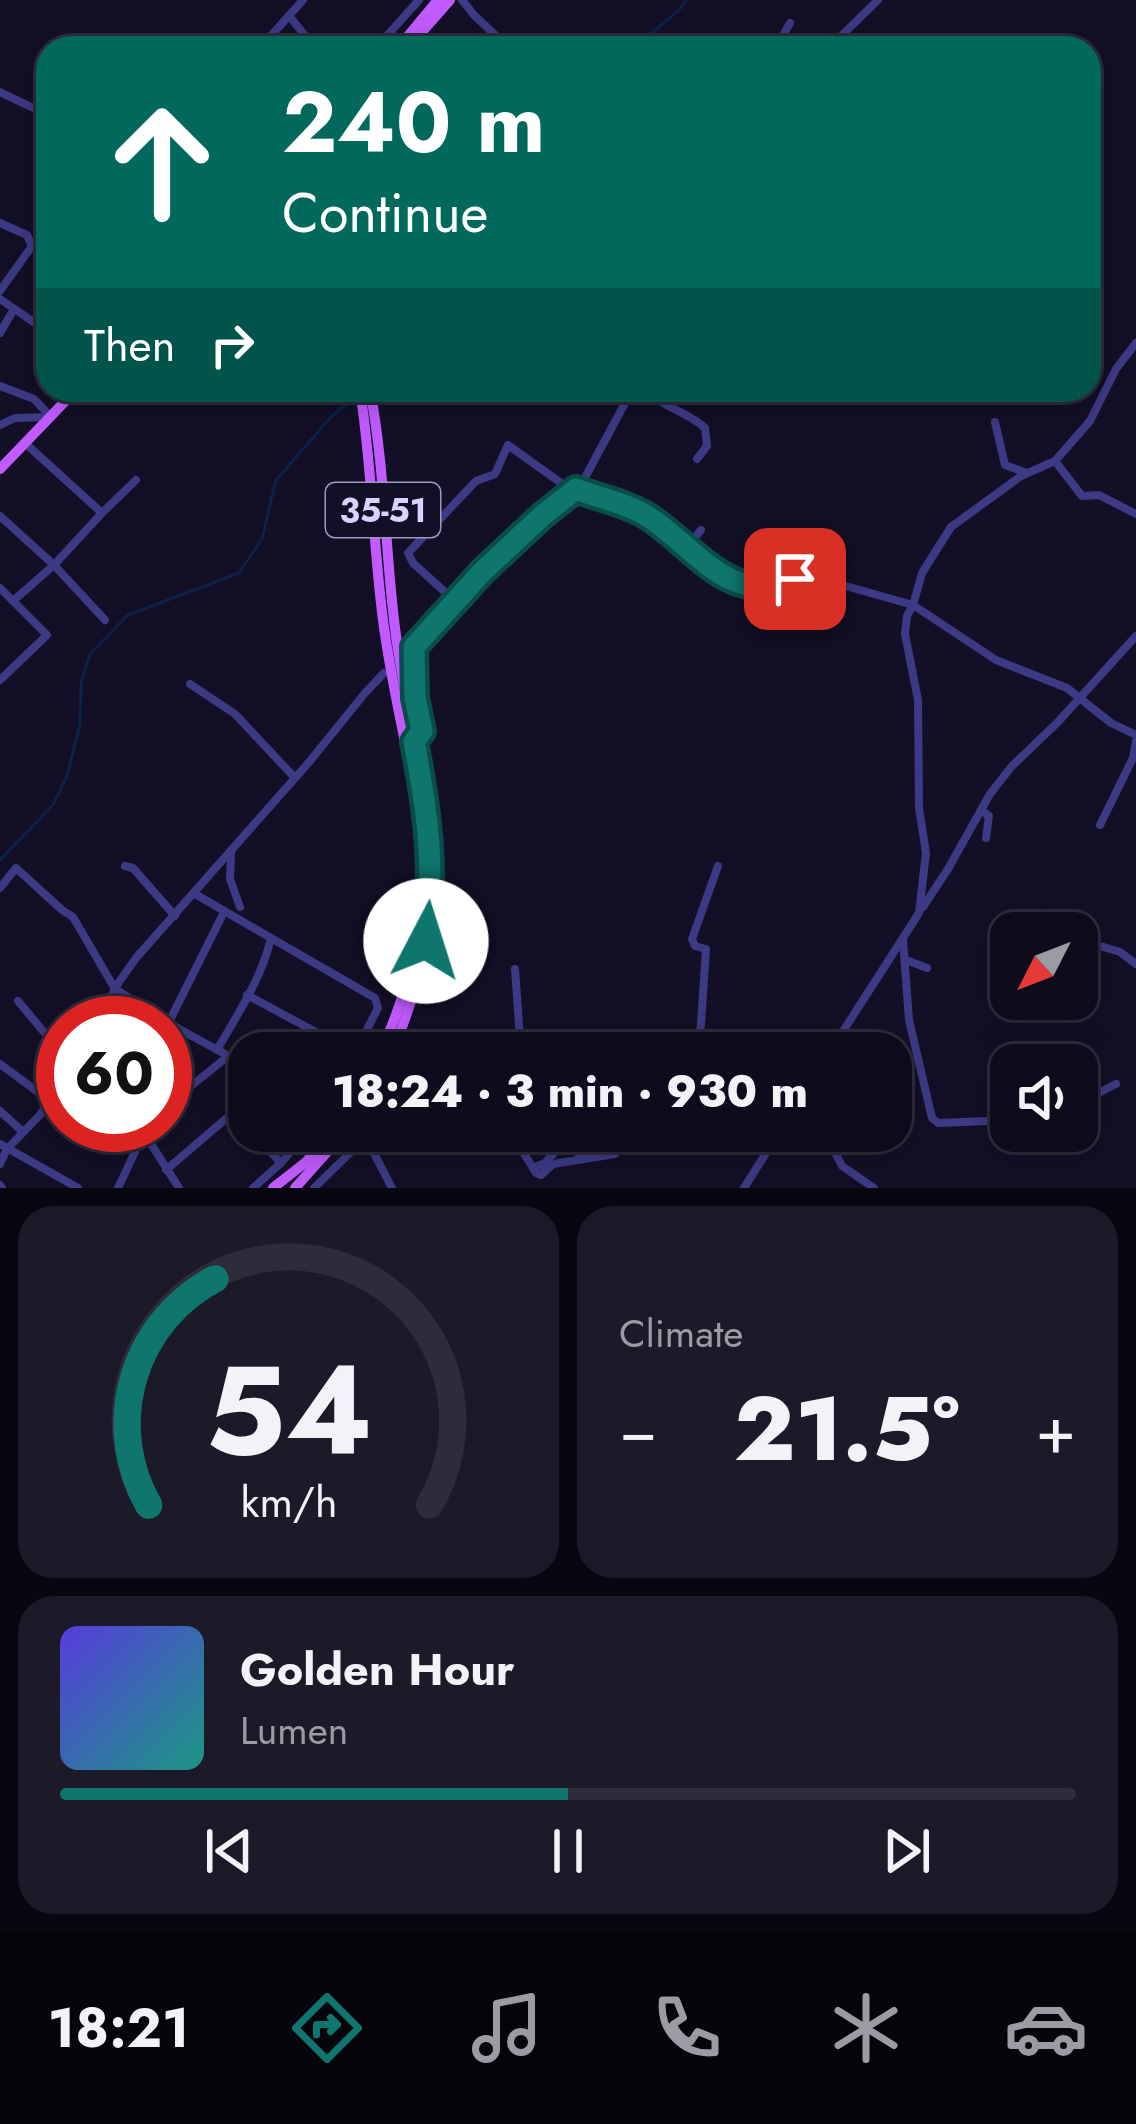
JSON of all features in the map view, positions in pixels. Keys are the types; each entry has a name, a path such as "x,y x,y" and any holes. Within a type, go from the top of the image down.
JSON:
{"main road":[{"path":"408,36 438,0"},
{"path":"418,36 450,0"},
{"path":"0,469 65,402"},
{"name":"35-51","path":"369,402 393,617 432,858 422,969 400,1032"},
{"name":"35-51","path":"369,402 383,620 418,812 421,853 413,962 389,1032"},
{"path":"273,1188 315,1152"},
{"path":"295,1188 327,1152"}],"street":[{"path":"272,36 303,0"},
{"path":"387,36 419,0"},
{"path":"462,0 496,36"},
{"path":"841,36 878,0"},
{"path":"290,17 305,36"},
{"path":"783,36 790,23"},
{"path":"0,92 36,109"},
{"path":"0,224 27,235 32,246 0,295 36,324"},
{"path":"0,333 14,309"},
{"path":"1101,398 1115,368 1136,344"},
{"path":"0,386 36,401"},
{"path":"37,402 51,417"},
{"path":"414,742 422,731 411,651 509,546 580,485 625,402"},
{"path":"659,402 692,416 705,428 707,446 697,459"},
{"path":"919,913 926,853 919,808 917,700 905,634 922,573 951,527 1028,473 1055,461 1090,421 1099,402"},
{"path":"0,425 15,418 51,417"},
{"path":"994,422 1005,465 1028,473"},
{"path":"26,444 102,513"},
{"path":"456,602 408,554 476,481 495,474 508,446 561,483 647,516 730,580 751,586 782,585 795,579 835,583 913,605 996,660 1067,688 1136,738 1133,758 1100,825"},
{"path":"1055,461 1082,496 1099,495 1136,514"},
{"path":"0,604 54,565 136,480"},
{"path":"0,516 105,620"},
{"path":"686,549 701,530"},
{"path":"0,588 47,635 0,680"},
{"path":"843,1032 1012,766 1136,636"},
{"path":"112,996 136,958 384,673"},
{"path":"190,683 235,715 295,778"},
{"path":"981,810 989,816 986,838"},
{"path":"230,853 230,879 240,907"},
{"path":"125,866 133,868 175,916"},
{"path":"700,1032 706,950 695,946 692,939 718,866"},
{"path":"0,888 16,868 74,917 115,989 126,996"},
{"path":"194,894 376,998 378,1008 366,1032"},
{"path":"182,996 224,912"},
{"path":"217,1050 271,938"},
{"path":"903,938 909,1020 932,1118 938,1123 990,1121"},
{"path":"1098,945 1120,952 1136,964"},
{"path":"904,959 927,968"},
{"path":"515,970 519,1032"},
{"path":"247,995 316,1032"},
{"path":"18,1001 36,1023"},
{"path":"192,1036 227,1057 192,1085"},
{"path":"0,1064 36,1090"},
{"path":"1098,1093 1116,1084"},
{"path":"0,1111 22,1131"},
{"path":"0,1164 3,1146 36,1119"},
{"path":"166,1170 228,1119"},
{"path":"3,1146 78,1188"},
{"path":"118,1188 135,1152"},
{"path":"155,1152 178,1188"},
{"path":"271,1152 281,1163"},
{"path":"253,1188 290,1152"},
{"path":"314,1188 351,1152"},
{"path":"373,1152 392,1188"},
{"path":"523,1152 541,1174 553,1164 615,1154"},
{"path":"533,1168 555,1152"},
{"path":"578,1152 579,1159"},
{"path":"744,1188 766,1152"},
{"path":"833,1152 837,1160 874,1188"}],"waterway":[{"path":"648,36 686,0"},
{"path":"0,860 53,805 67,776 90,654 128,615 239,573 262,539 276,480 349,402"}],"route":[{"path":"426,941 432,858 414,742 422,731 415,698 414,647 482,572 576,489 647,516 730,580 766,586 795,579"}]}
